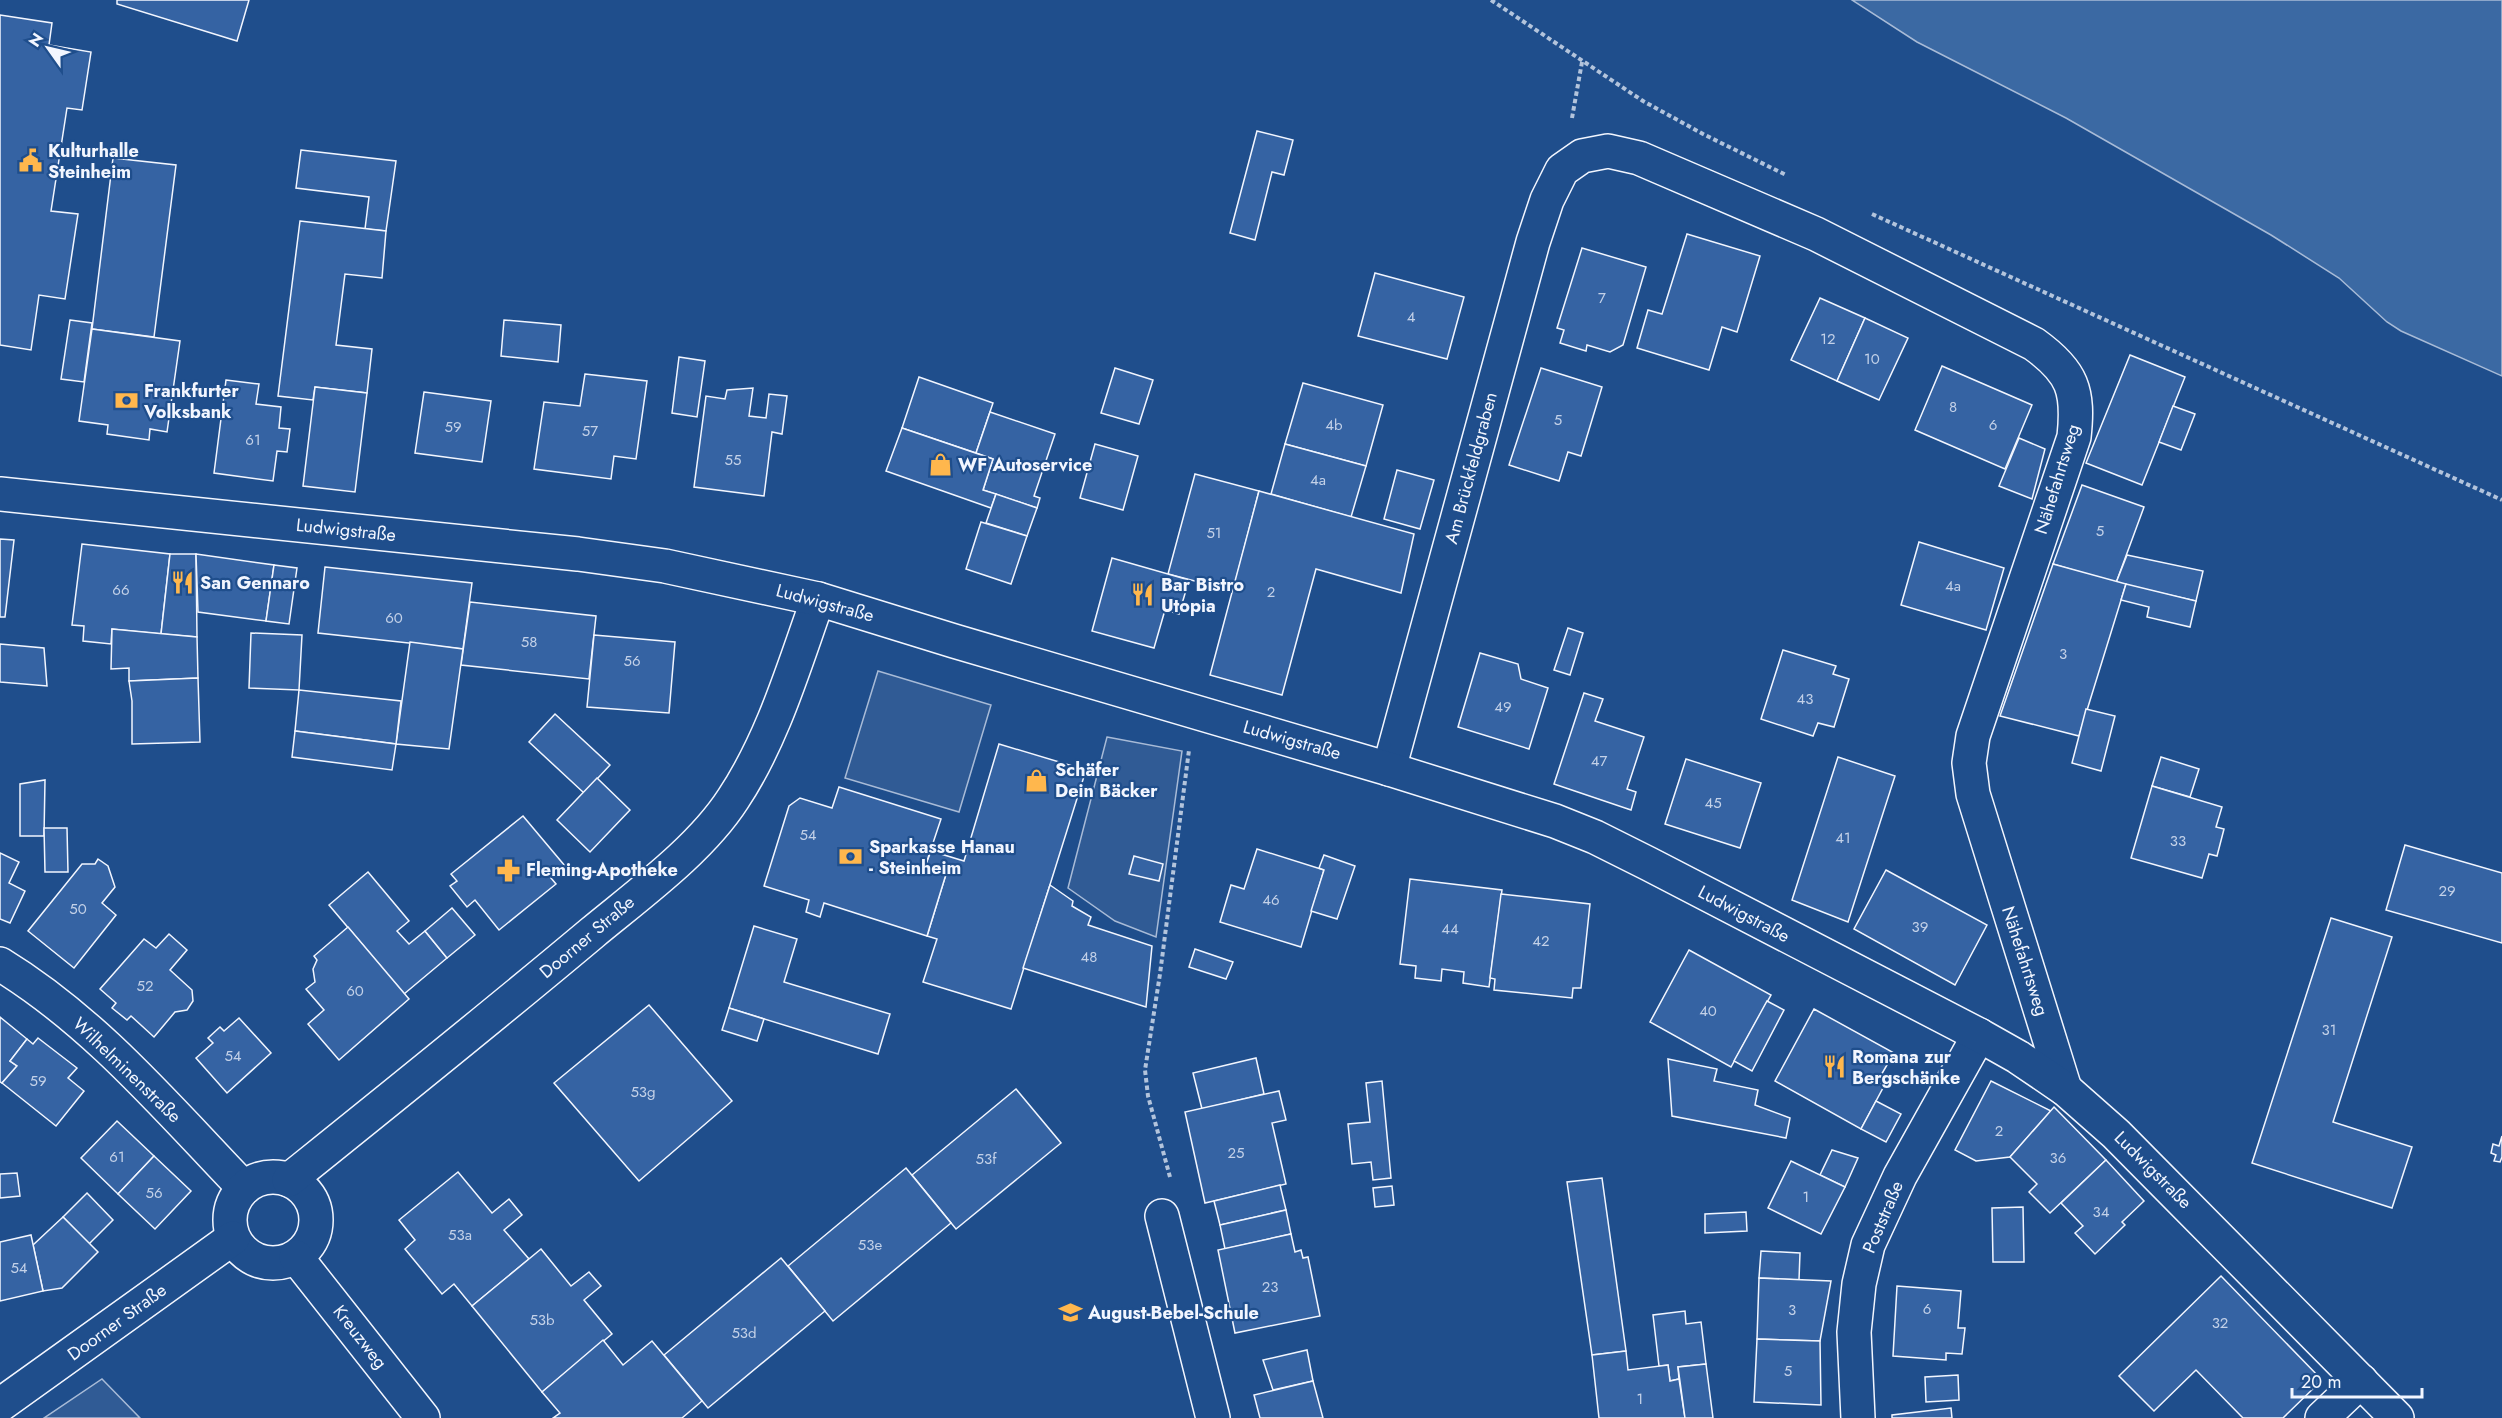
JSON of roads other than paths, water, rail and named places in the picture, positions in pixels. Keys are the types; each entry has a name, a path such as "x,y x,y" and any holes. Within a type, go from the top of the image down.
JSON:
{"street":[{"name":"Nähefahrtsweg","path":"1562,170 1582,156 1608,151 1640,158 1847,250 2034,344 2065,370 2073,386 2076,400 2074,437 1973,736 1969,764 1973,794 2066,1089"},
{"name":"Am Brückfeldgraben","path":"1389,769 1533,242 1547,200 1562,170"},
{"name":"Ludwigstraße","path":"0,494 578,554 665,566 818,598 1555,821 1595,837 1979,1035 2018,1057 2066,1089 2149,1166 2397,1418"},
{"name":"Doorner Straße","path":"289,1180 571,951 660,876 711,827 732,801 752,768 771,725 818,598"},
{"name":"Wilhelminenstraße","path":"0,964 52,999 102,1041 244,1188"},
{"name":"Poststraße","path":"1858,1418 1854,1332 1859,1284 1868,1245 1900,1176 1979,1035"},
{"path":"265,1177 289,1180 301,1187 310,1197 316,1210 314,1236 307,1248 296,1257 282,1263 268,1264 253,1259 233,1238 230,1211 235,1198 244,1188 265,1177"},
{"path":"1162,1216 1213,1418"},
{"name":"Doorner Straße","path":"0,1405 233,1238"},
{"name":"Kreuzweg","path":"296,1257 423,1418"},
{"path":"2322,1418 2361,1381"}],"place":[{"name":"Kulturhalle Steinheim","path":"30,161"},
{"name":"Frankfurter Volksbank","path":"126,401"},
{"name":"WF Autoservice","path":"940,465"},
{"name":"San Gennaro","path":"182,583"},
{"name":"Bar Bistro Utopia","path":"1143,595"},
{"name":"Schäfer Dein Bäcker","path":"1037,780"},
{"name":"Sparkasse Hanau - Steinheim","path":"851,857"},
{"name":"Fleming-Apotheke","path":"508,870"},
{"name":"Romana zur Bergschänke","path":"1834,1067"},
{"name":"August-Bebel-Schule","path":"1070,1313"}]}
